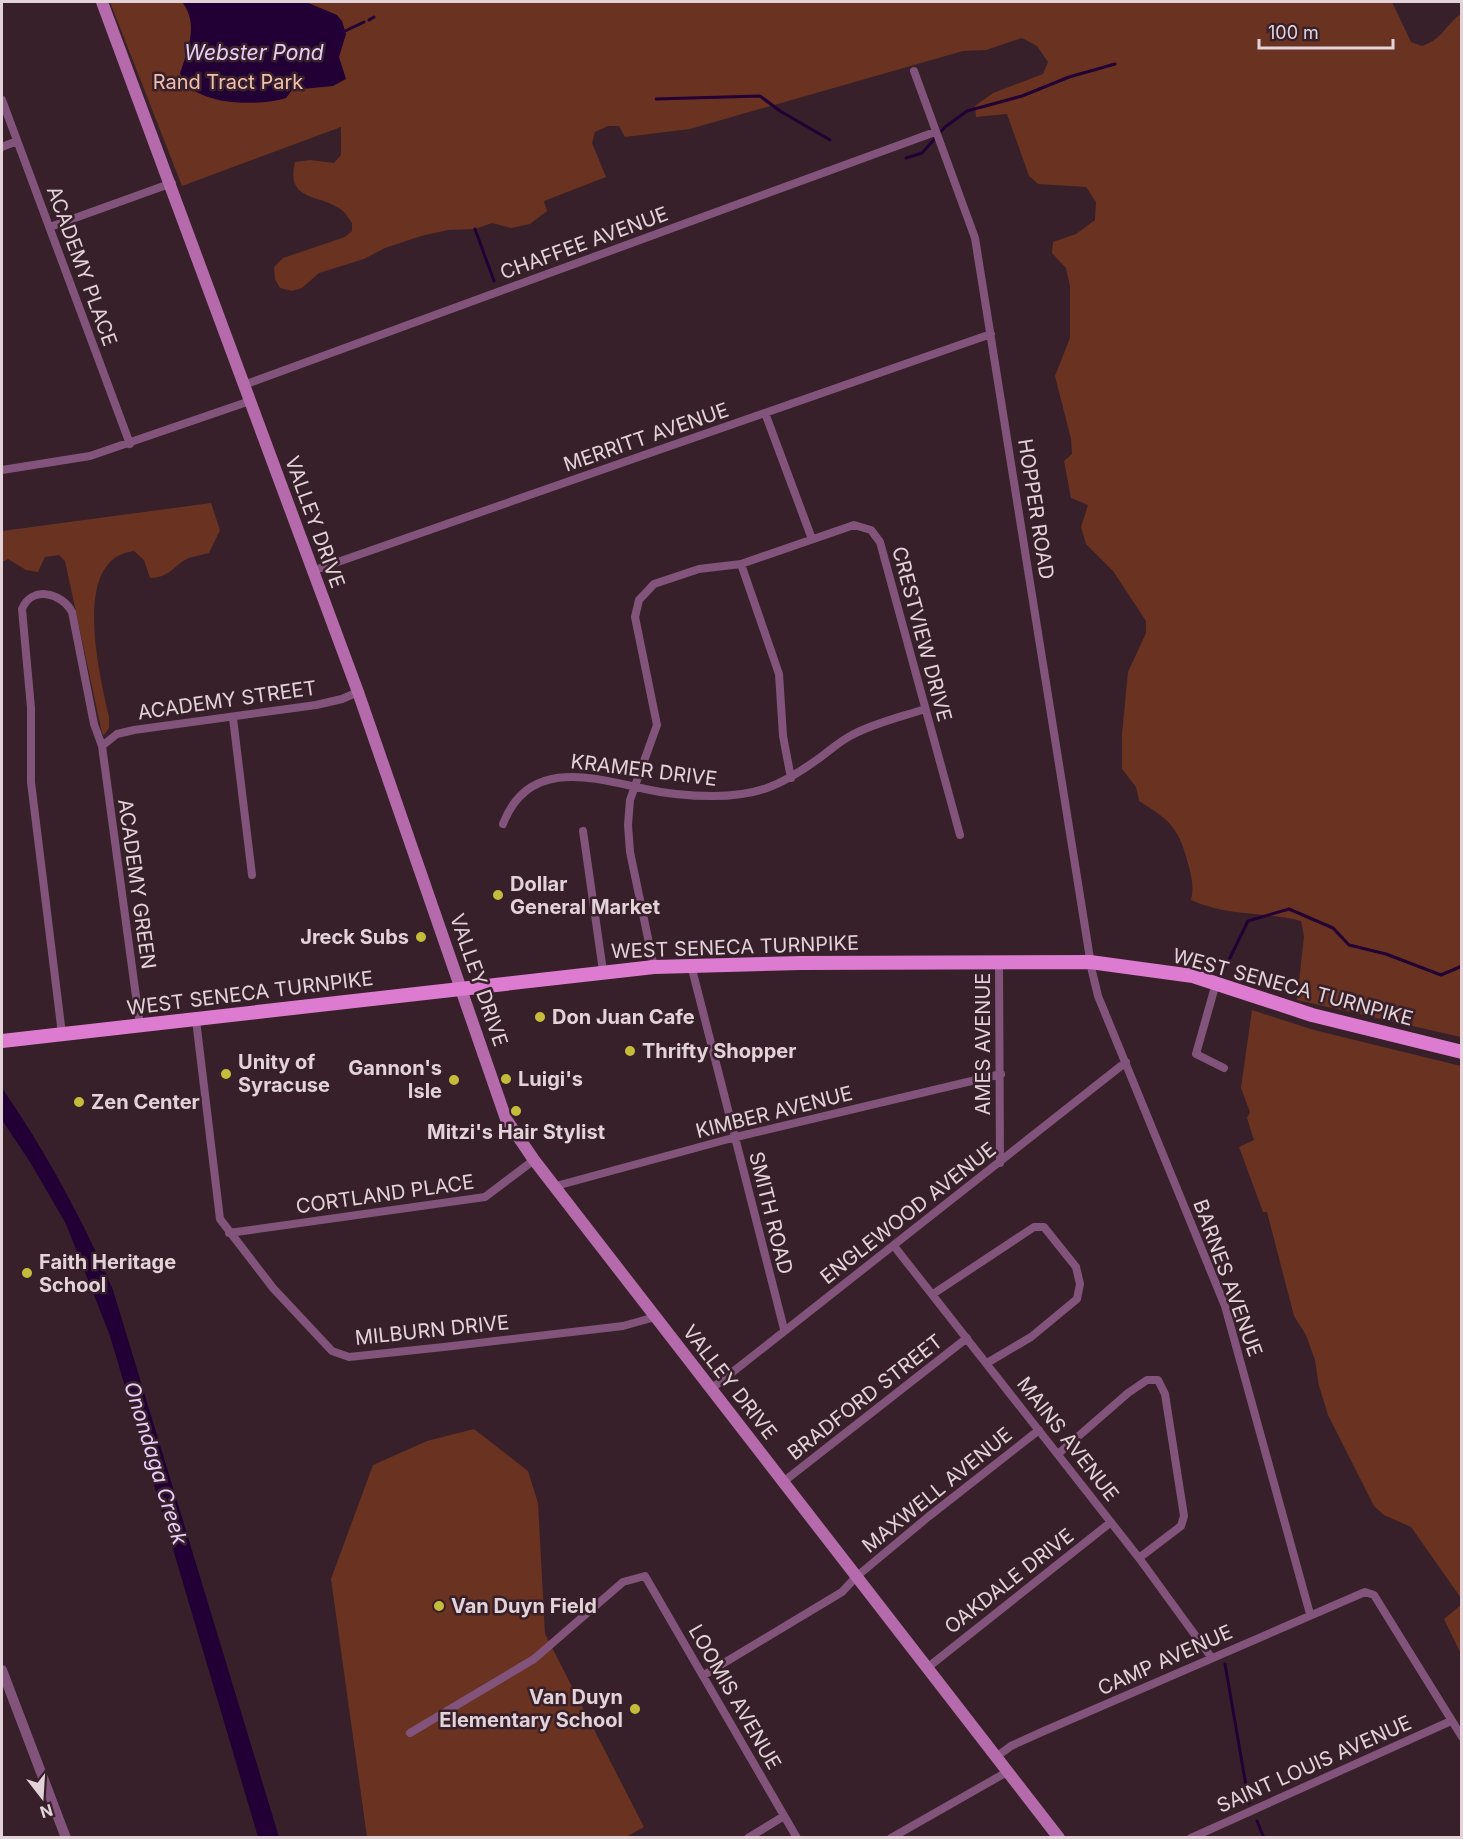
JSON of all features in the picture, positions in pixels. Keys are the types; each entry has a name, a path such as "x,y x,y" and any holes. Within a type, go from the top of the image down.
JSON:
{"main road":[{"name":"VALLEY DRIVE","path":"102,2 172,183 358,692 506,1119 534,1161 556,1186 1059,1838"},
{"name":"WEST SENECA TURNPIKE","path":"4,1041 603,971 691,965 999,961 1090,962 1165,971 1216,983 1312,1015 1461,1052"}],"street":[{"name":"HOPPER ROAD","path":"914,71 975,238 1090,962"},
{"name":"ACADEMY PLACE","path":"2,100 130,444"},
{"name":"CHAFFEE AVENUE","path":"244,385 935,132"},
{"path":"2,147 17,141"},
{"path":"50,227 172,183"},
{"name":"MERRITT AVENUE","path":"312,571 991,334"},
{"path":"2,470 90,456 250,401"},
{"path":"654,967 630,852 629,808 634,786 657,726 635,617 639,600 654,584 699,569 741,564 812,539 765,413"},
{"name":"CRESTVIEW DRIVE","path":"812,539 861,525 871,530 880,542 960,835"},
{"path":"741,564 779,674 783,736 791,778"},
{"name":"ACADEMY GREEN","path":"62,1034 31,782 32,708 22,609 35,596 45,593 57,596 68,603 72,612 94,724 102,746 140,1026"},
{"name":"ACADEMY STREET","path":"102,746 117,734 134,730 316,705 342,699 358,692"},
{"name":"KRAMER DRIVE","path":"503,824 508,810 524,791 556,777 587,777 678,795 741,795 762,791 791,778 850,736 925,709"},
{"path":"233,718 252,875"},
{"path":"583,831 603,971"},
{"name":"AMES AVENUE","path":"999,961 1000,1163"},
{"name":"BARNES AVENUE","path":"1090,962 1098,996 1225,1306 1310,1614"},
{"name":"SMITH ROAD","path":"691,965 784,1329"},
{"path":"1216,983 1196,1054 1197,1057 1224,1068"},
{"name":"MILBURN DRIVE","path":"196,1020 220,1219 273,1288 332,1351 349,1357 623,1326 655,1317"},
{"name":"ENGLEWOOD AVENUE","path":"711,1389 784,1329 894,1246 1126,1062"},
{"name":"KIMBER AVENUE","path":"556,1186 736,1137 1000,1074"},
{"name":"CORTLAND PLACE","path":"229,1233 485,1197 534,1161"},
{"path":"933,1294 1034,1227 1044,1227 1074,1263 1080,1284 1077,1299 1031,1337 987,1363"},
{"name":"MAINS AVENUE","path":"894,1246 1140,1558 1211,1657"},
{"name":"BRADFORD STREET","path":"783,1482 967,1338"},
{"path":"1058,1454 1128,1393 1147,1380 1158,1380 1165,1394 1184,1516 1181,1526 1140,1558"},
{"name":"MAXWELL AVENUE","path":"704,1675 842,1592 856,1577 1039,1430"},
{"name":"OAKDALE DRIVE","path":"927,1668 1111,1522"},
{"name":"LOOMIS AVENUE","path":"410,1733 534,1659 624,1582 642,1575 648,1578 797,1838"},
{"name":"CAMP AVENUE","path":"996,1757 1011,1746 1349,1596 1365,1592 1374,1595 1451,1721"},
{"path":"2,1670 66,1838"},
{"path":"1451,1721 1461,1737"},
{"name":"SAINT LOUIS AVENUE","path":"1191,1838 1451,1721"},
{"path":"891,1838 1008,1772"},
{"path":"748,1838 784,1816"},
{"path":"908,1827 914,1838"}],"green space":[{"name":"Rand Tract Park","path":"110,2 1392,2 1411,42 1422,46 1435,40 1461,14 1461,1037 1297,1000 1304,936 1301,921 1219,909 1191,900 1191,876 1178,835 1167,821 1139,801 1136,787 1122,769 1122,734 1128,672 1146,633 1146,621 1113,571 1086,544 1081,527 1088,505 1071,498 1064,461 1072,454 1071,439 1055,376 1070,338 1070,286 1066,268 1052,253 1053,242 1076,234 1095,220 1096,202 1086,187 1038,184 1029,176 1007,114 976,117 975,106 993,93 1043,74 1048,62 1037,46 1022,38 986,50 963,51 690,129 625,137 619,126 608,126 595,132 592,143 606,177 544,201 547,211 530,224 511,228 492,223 475,229 448,230 421,236 385,248 364,259 319,273 302,288 292,291 280,288 275,279 274,267 283,258 345,237 352,231 352,223 343,211 300,191 293,175 295,162 310,160 334,163 341,155 341,127 182,186"},
{"path":"211,503 220,530 209,553 189,558 168,573 150,578 144,560 134,551 114,558 102,574 96,596 94,621 100,675 109,717 109,728 104,735 65,561 59,555 45,557 38,572 26,570 8,559 2,562 2,531"},
{"path":"1252,1010 1314,1030 1461,1066 1461,1598 1411,1527 1384,1515 1374,1506 1328,1415 1319,1386 1315,1360 1306,1335 1294,1316 1267,1212 1263,1212 1239,1147 1254,1140 1247,1118 1250,1112 1241,1088"},
{"name":"Van Duyn Field","path":"474,1429 528,1471 538,1503 545,1634 644,1827 624,1838 367,1837 331,1579 373,1465 427,1441"},
{"path":"1461,1605 1461,1654 1444,1619"}],"water":[{"name":"Webster Pond","path":"182,2 306,2 337,15 342,21 346,34 339,57 346,79 333,86 292,90 286,98 259,103 226,101 197,92 186,84 180,73 189,46 191,28 187,10"},
{"name":"Onondaga Creek","path":"2,1088 34,1136 62,1186 113,1290 279,1837 258,1837 110,1336 66,1224 30,1162 2,1120"}],"waterway":[{"path":"369,20 374,17"},
{"path":"345,31 364,22"},
{"path":"906,158 922,153 945,127 967,111 1022,96 1069,77 1115,64"},
{"path":"656,99 760,96 780,111 830,140"},
{"path":"475,229 494,281"},
{"path":"1222,974 1248,921 1289,909 1333,928 1349,945 1386,954 1441,975 1462,966"},
{"path":"1225,1664 1249,1803"},
{"path":"1257,1821 1264,1838"}],"place":[{"name":"Dollar General Market","path":"498,895"},
{"name":"Jreck Subs","path":"421,937"},
{"name":"Don Juan Cafe","path":"540,1017"},
{"name":"Thrifty Shopper","path":"630,1051"},
{"name":"Unity of Syracuse","path":"226,1074"},
{"name":"Luigi's","path":"506,1079"},
{"name":"Gannon's Isle","path":"454,1080"},
{"name":"Zen Center","path":"79,1102"},
{"name":"Mitzi's Hair Stylist","path":"516,1111"},
{"name":"Faith Heritage School","path":"27,1273"},
{"name":"Van Duyn Field","path":"439,1606"},
{"name":"Van Duyn Elementary School","path":"635,1709"}]}
